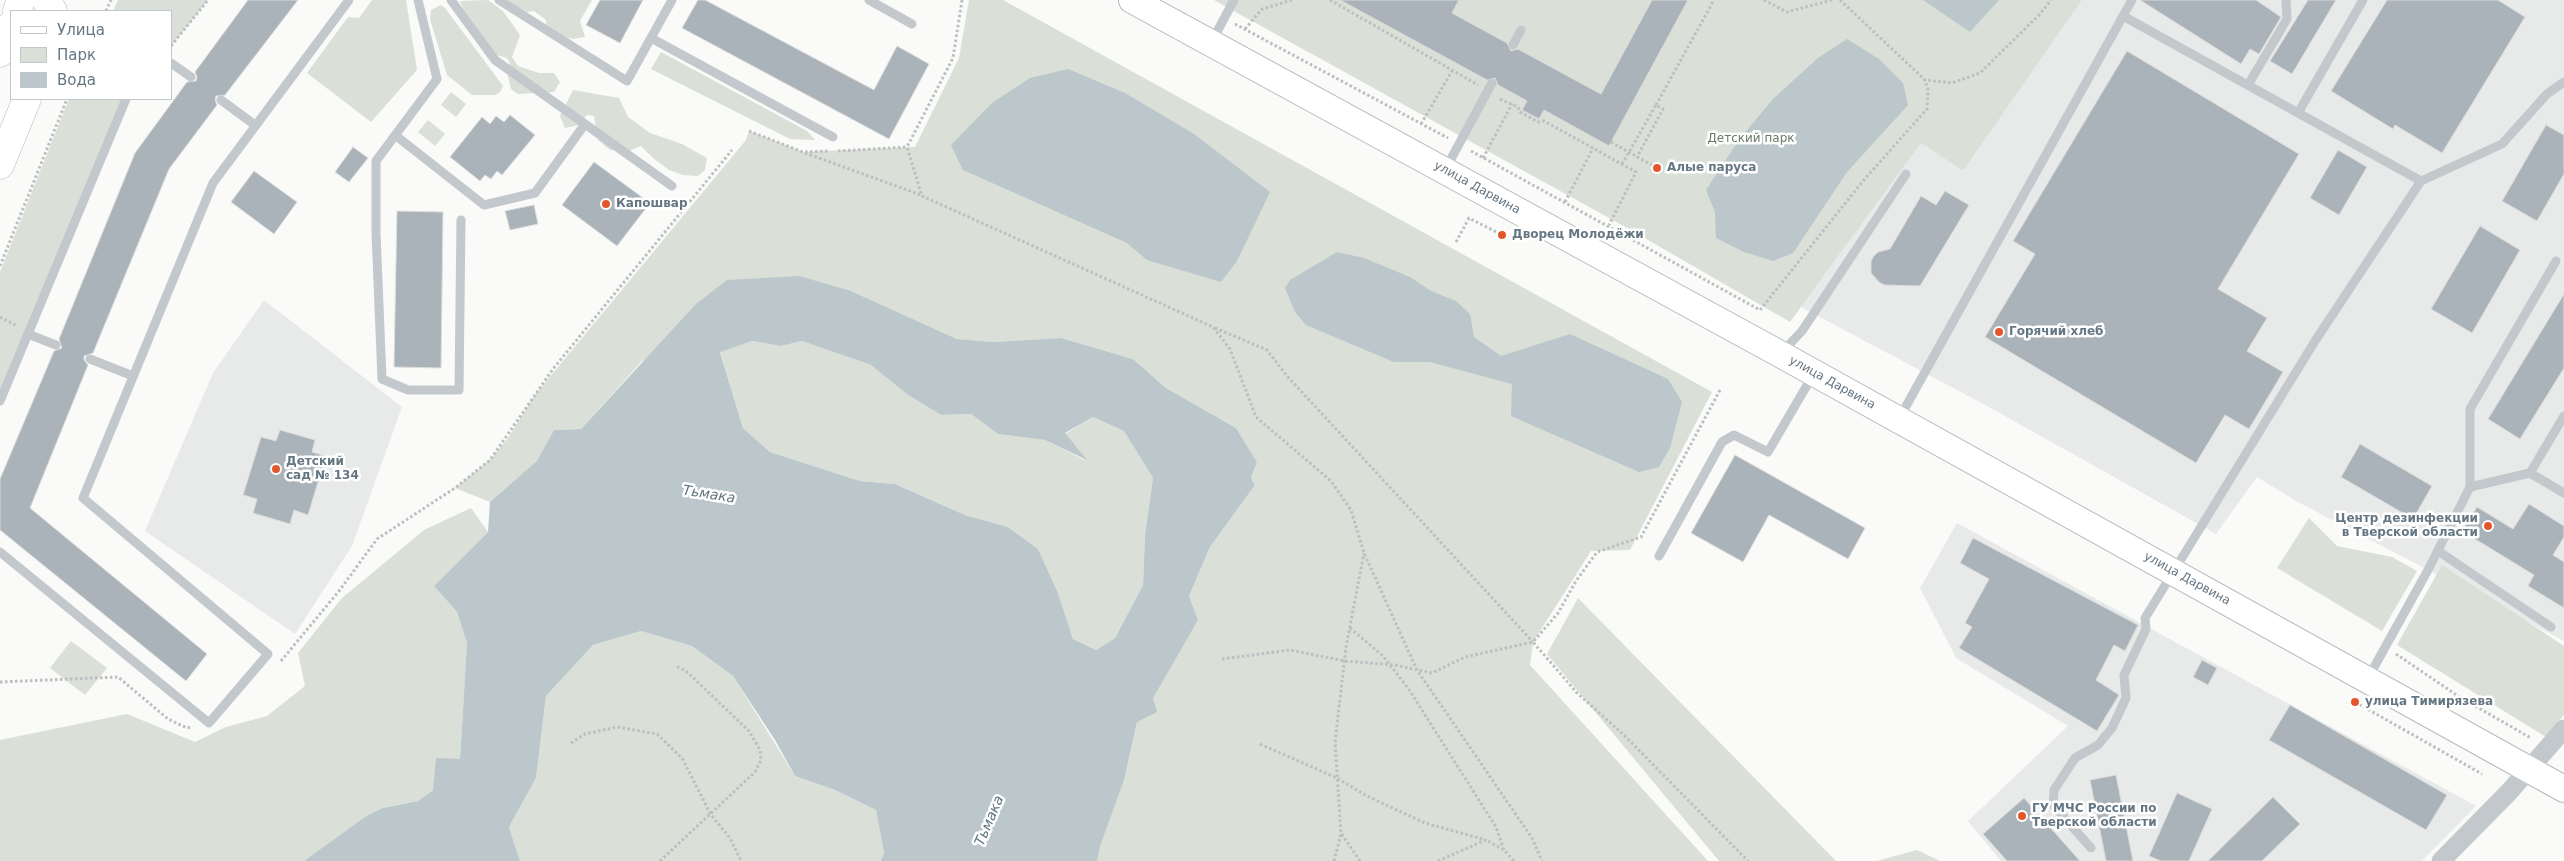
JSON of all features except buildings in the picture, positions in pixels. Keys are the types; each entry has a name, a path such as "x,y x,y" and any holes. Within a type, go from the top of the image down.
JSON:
{"main road":[{"name":"улица Дарвина","path":"1132,0 1780,354 2531,768 2564,788"},
{"path":"0,53 10,28"},
{"path":"0,165 27,100"}],"street":[{"path":"2441,861 2531,768 2564,729"}],"lane":[{"path":"0,552 209,723 268,654 83,498 213,183 349,0"},
{"path":"418,0 437,78 376,161 376,232 382,379 408,390 459,390 461,220"},
{"path":"450,0 495,60 672,186"},
{"path":"499,0 627,81 672,0"},
{"path":"868,0 912,24"},
{"path":"1211,43 1234,0"},
{"path":"1898,420 2132,0"},
{"path":"2248,85 2287,19 2286,0"},
{"path":"2298,113 2363,0"},
{"path":"2123,16 2421,181"},
{"path":"1513,45 1521,30"},
{"path":"651,38 833,137"},
{"path":"172,64 191,78"},
{"path":"2091,848 2052,805 2054,790 2075,758 2098,745 2112,728 2126,698 2124,674 2146,629 2145,618 2315,341 2421,181 2502,144 2547,94 2564,82"},
{"path":"1445,170 1490,87"},
{"path":"0,402 126,100"},
{"path":"221,100 255,125"},
{"path":"395,135 484,205 535,193 585,124"},
{"path":"1780,354 1802,331 1906,174"},
{"path":"2367,679 2438,552 2470,487 2470,409 2556,261"},
{"path":"28,334 56,345"},
{"path":"90,359 133,376"},
{"path":"1659,556 1722,442 1734,435 1768,452 1814,373"},
{"path":"2470,487 2530,472 2564,416"},
{"path":"2530,472 2564,493"},
{"path":"2438,552 2551,627"}],"path":[{"path":"172,45 208,0"},
{"path":"922,196 908,147 953,58 962,0"},
{"path":"1245,29 1262,9 1292,0"},
{"path":"1330,0 1452,71 1490,87 1518,107 1520,112 1538,122 1544,121 1636,172 1609,225"},
{"path":"1622,164 1714,0"},
{"path":"1764,0 1787,12 1832,0"},
{"path":"1225,18 1609,225 1760,310 1862,181 1927,109 1928,90 1925,80 1840,0"},
{"path":"1925,80 1952,83 1980,73 2040,14 2050,0"},
{"path":"1421,124 1452,71"},
{"path":"0,266 66,100"},
{"path":"1483,158 1512,104"},
{"path":"1637,157 1663,109 1656,105"},
{"path":"1611,142 1657,168"},
{"path":"1565,202 1593,148"},
{"path":"251,674 278,664 339,591 377,539 448,493 490,460 553,369 732,150"},
{"path":"803,152 922,196 1267,350 1287,376 1533,642 1577,693 1624,735 1748,861"},
{"path":"1456,242 1469,218 1502,235"},
{"path":"0,317 6,319"},
{"path":"1213,327 1230,349 1256,417 1330,481 1351,510 1364,553 1417,670 1532,838 1542,861"},
{"path":"1222,659 1290,650 1345,661 1389,664 1432,673 1465,657 1533,642 1558,613 1576,581 1597,552 1641,537 1720,390"},
{"path":"1334,861 1341,833 1335,742 1350,628 1364,553"},
{"path":"1350,628 1389,664 1408,688 1496,827 1504,850"},
{"path":"2385,647 2462,698 2548,748"},
{"path":"660,861 755,772 761,760 760,750 749,731 686,671 676,666"},
{"path":"0,682 118,677 168,719 187,728 209,723"},
{"path":"2355,702 2482,774"},
{"path":"571,742 585,734 617,727 657,734 682,758 711,815 730,838 741,861"},
{"path":"1260,744 1337,778 1367,796 1418,819 1486,840 1504,850 1514,861"},
{"path":"1341,833 1360,861"},
{"path":"1438,861 1486,840"}],"shaded area":[{"path":"2082,0 2564,0 2564,641 2296,501 2257,477 2216,534 1987,406 1801,307 1921,143 1963,171"},
{"name":"Детский сад № 134","path":"264,300 402,407 352,546 295,634 145,531 213,373"},
{"path":"1957,523 2476,806 2422,861 2001,861 1968,821 2068,726 1956,658 1920,588"}],"green space":[{"path":"118,0 208,0 172,45 172,10 113,10"},
{"path":"372,0 406,0 417,70 371,122 307,73 348,17 359,18"},
{"path":"488,0 503,11 520,35 512,57 518,66 539,73 554,73 560,82 554,92 518,94 511,89 507,73 510,63 507,58 496,55 464,10 460,1"},
{"path":"508,0 592,0 580,21 585,37 572,39 563,36 546,24 546,20 534,11 528,12"},
{"path":"969,0 1003,0 1712,392 1630,550 1591,551 1533,642 1530,665 1708,861 1097,861 1099,846 1124,780 1137,722 1198,620 1189,596 1210,547 1255,485 1251,478 1257,462 1236,428 1166,388 1133,359 1061,338 993,342 957,339 851,291 642,361 581,429 554,430 538,461 490,502 455,488 490,460 508,438 534,396 746,140 749,131 803,152 915,147 959,58"},
{"name":"Детский парк","path":"1214,0 2082,0 1963,171 1921,143 1790,322 1629,229"},
{"path":"441,5 503,86 496,95 472,95 447,75 430,19 431,10"},
{"path":"661,52 807,131 815,140 790,139 651,69"},
{"path":"573,90 619,98 628,117 650,133 682,144 707,158 705,170 698,176 683,175 669,170 641,146 631,150 610,150 598,140 594,116 587,115 579,125 565,128 560,116"},
{"path":"451,92 466,104 456,117 441,105"},
{"path":"69,100 126,100 0,401 0,272"},
{"path":"428,120 445,134 435,146 418,132"},
{"path":"752,341 781,346 802,341 871,365 907,393 941,415 971,414 998,434 1045,440 1085,460 1065,434 1093,417 1124,431 1153,478 1145,535 1143,585 1115,638 1096,650 1073,639 1058,593 1038,549 1008,527 965,515 895,484 860,481 770,452 743,428 720,351"},
{"path":"471,508 488,532 434,586 457,612 467,643 460,759 433,790 418,801 383,808 304,861 0,861 0,740 127,714 195,742 226,727 267,716 305,686 298,653 342,598 424,530"},
{"path":"2309,518 2337,546 2392,557 2417,571 2382,631 2277,568"},
{"path":"2442,565 2564,646 2564,715 2546,737 2397,645"},
{"path":"1578,598 1836,861 1719,861 1547,654"},
{"path":"641,631 692,646 733,676 795,776 835,790 876,810 884,853 881,861 520,861 509,827 536,778 546,696 593,645"},
{"path":"71,641 107,668 85,695 50,668"},
{"path":"1917,850 1940,861 1877,861"}],"water":[{"path":"1923,0 1999,0 1970,32"},
{"path":"1847,39 1879,59 1903,83 1908,105 1847,172 1793,253 1773,261 1744,252 1716,238 1715,212 1706,190 1739,140 1773,99 1818,58"},
{"path":"1068,69 1125,93 1194,134 1270,192 1237,261 1221,282 1147,260 1127,243 963,170 951,145 992,103 1030,78"},
{"path":"1337,252 1364,258 1410,277 1431,291 1456,301 1470,314 1474,337 1501,356 1570,334 1668,379 1682,402 1670,448 1659,467 1639,472 1511,416 1512,384 1430,362 1394,362 1306,325 1295,312 1285,288 1290,280"},
{"name":"Тьмака","path":"799,276 851,291 957,339 993,342 1061,338 1133,359 1166,388 1236,428 1257,462 1251,478 1255,485 1210,547 1189,596 1198,620 1153,698 1157,712 1137,722 1124,780 1100,846 1097,861 881,861 884,853 876,810 835,790 795,776 775,740 733,676 692,646 641,631 593,645 546,696 536,778 509,827 520,861 304,861 368,815 383,808 418,801 433,790 436,758 460,759 467,643 457,612 434,586 488,532 490,502 537,461 554,430 581,429 696,304 727,280","holes":["752,341 781,346 802,341 871,365 907,394 941,415 971,414 998,434 1045,440 1087,460 1065,433 1093,417 1124,431 1153,478 1145,535 1143,585 1115,638 1096,650 1073,639 1058,593 1038,549 1008,527 965,515 895,484 860,481 770,452 743,428 720,352"]}],"place":[{"name":"Алые паруса","path":"1657,168"},
{"name":"Капошвар","path":"606,204"},
{"name":"Дворец Молодёжи","path":"1502,235"},
{"name":"Горячий хлеб","path":"1999,332"},
{"name":"Детский сад № 134","path":"276,469"},
{"name":"Центр дезинфекции в Тверской области","path":"2488,526"},
{"name":"улица Тимирязева","path":"2355,702"},
{"name":"ГУ МЧС России по Тверской области","path":"2022,816"}]}
